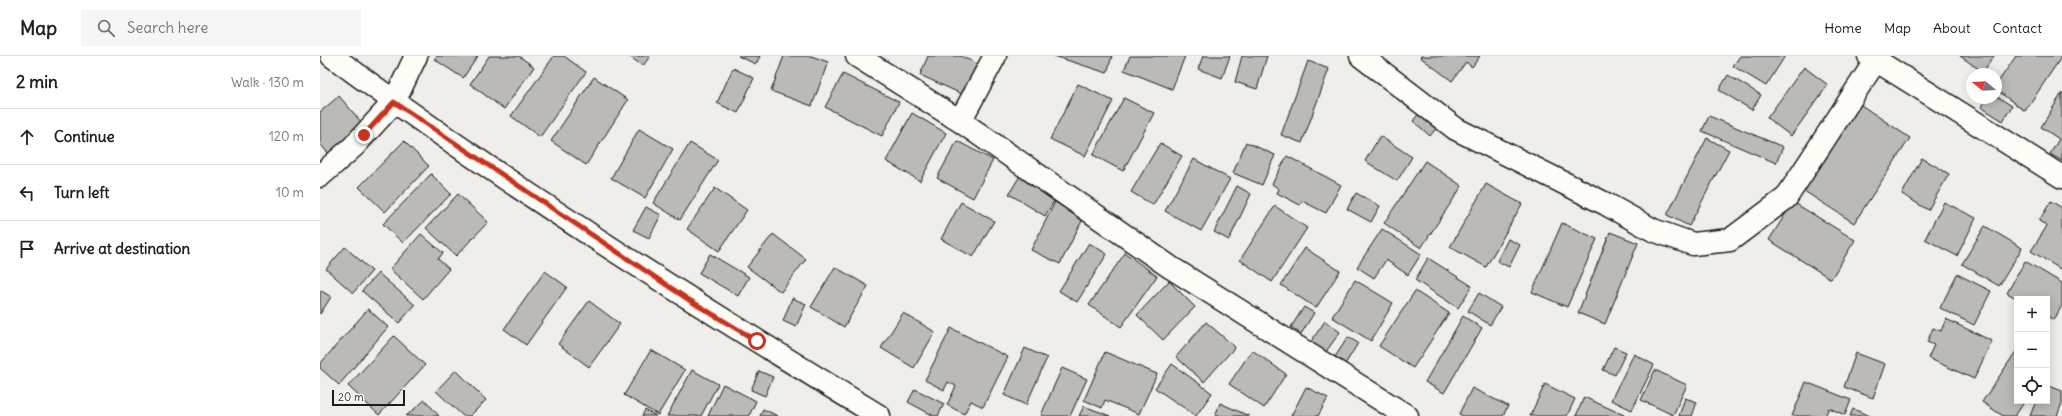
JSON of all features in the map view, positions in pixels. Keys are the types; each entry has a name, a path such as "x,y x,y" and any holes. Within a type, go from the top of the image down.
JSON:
{"street":[{"path":"332,56 394,102 689,300 879,416"},
{"path":"320,176 354,146 394,102 416,56"},
{"path":"857,56 960,121 1170,267 1397,414"},
{"path":"960,121 995,56"},
{"path":"1361,56 1456,129 1606,204 1653,230 1693,244 1730,240 1786,198 1872,58 2062,177"}],"building":[{"path":"437,56 478,56 463,78 434,59"},
{"path":"489,56 519,56 534,67 504,109 470,84"},
{"path":"554,56 564,56 586,72 540,137 511,116"},
{"path":"629,56 650,56 643,66"},
{"path":"738,56 760,56 756,64"},
{"path":"784,56 811,56 828,62 812,106 771,91"},
{"path":"928,56 961,56 978,64 964,95 920,75"},
{"path":"1054,56 1112,56 1107,73"},
{"path":"1130,56 1185,56 1172,89 1124,70"},
{"path":"1203,56 1230,56 1222,78 1198,69"},
{"path":"1242,56 1267,56 1257,89 1235,82"},
{"path":"1480,56 1472,67 1466,62 1452,81 1420,57"},
{"path":"1740,56 1785,56 1766,86 1733,66"},
{"path":"1960,56 1994,56 1986,68 1977,68"},
{"path":"2016,56 2062,56 2025,111 2002,94 2002,76"},
{"path":"1308,61 1329,69 1302,143 1281,135"},
{"path":"1804,67 1828,85 1791,136 1767,118"},
{"path":"733,68 754,78 738,113 717,103"},
{"path":"843,74 899,102 882,136 825,107"},
{"path":"1728,75 1761,95 1752,110 1719,90"},
{"path":"594,77 628,100 586,165 551,141"},
{"path":"1078,84 1113,101 1085,156 1050,139"},
{"path":"2062,93 2062,161 2050,154 2059,139 2041,127"},
{"path":"339,96 363,124 329,154 320,144 320,112"},
{"path":"1124,98 1154,113 1123,171 1093,155"},
{"path":"2002,100 2012,106 2003,121 1981,107 1983,104 2002,104"},
{"path":"1858,103 1910,138 1854,223 1801,189"},
{"path":"1420,112 1438,126 1430,136 1413,121"},
{"path":"912,113 946,133 920,181 886,161"},
{"path":"1709,116 1783,147 1776,163 1702,131"},
{"path":"639,129 673,149 645,198 611,178"},
{"path":"1380,136 1412,157 1397,181 1365,161"},
{"path":"1707,138 1729,150 1689,226 1667,215"},
{"path":"404,141 429,166 385,212 359,187"},
{"path":"957,141 993,160 973,198 937,178"},
{"path":"1246,142 1275,155 1262,185 1233,173"},
{"path":"690,143 718,160 680,220 653,203"},
{"path":"1160,143 1182,156 1153,205 1131,192"},
{"path":"1287,156 1341,185 1326,213 1302,201 1300,205 1277,193 1279,189 1272,184"},
{"path":"1922,158 1949,174 1928,210 1902,194"},
{"path":"1194,159 1230,179 1201,231 1165,211"},
{"path":"1425,161 1462,186 1421,248 1384,223"},
{"path":"431,174 451,194 403,243 383,224"},
{"path":"1021,174 1057,196 1045,216 1009,194"},
{"path":"1486,184 1522,204 1486,267 1450,247"},
{"path":"1237,186 1251,194 1229,240 1214,232"},
{"path":"715,188 747,210 719,251 687,229"},
{"path":"1356,193 1380,206 1371,222 1347,209"},
{"path":"458,194 488,222 456,256 426,228"},
{"path":"2051,201 2062,208 2062,270 2031,251 2047,226 2039,221"},
{"path":"961,202 994,221 973,257 941,239"},
{"path":"1055,202 1084,217 1060,264 1031,250"},
{"path":"1793,202 1855,240 1831,279 1769,240"},
{"path":"1944,202 1976,218 1957,256 1925,239"},
{"path":"1275,206 1307,228 1272,282 1240,260"},
{"path":"646,207 661,215 649,238 633,230"},
{"path":"1562,223 1597,239 1567,307 1532,292"},
{"path":"1985,226 2022,248 1999,286 1962,264"},
{"path":"1382,229 1421,254 1408,275 1386,260 1374,278 1357,267"},
{"path":"1610,232 1638,243 1605,324 1578,313"},
{"path":"421,234 443,253 438,259 449,269 423,299 390,269"},
{"path":"773,234 806,259 781,292 747,267"},
{"path":"1508,239 1520,245 1509,267 1497,261"},
{"path":"1089,243 1107,254 1077,302 1059,291"},
{"path":"345,247 372,271 353,293 326,269"},
{"path":"1305,248 1340,271 1316,308 1281,285"},
{"path":"1125,253 1157,276 1121,327 1089,305"},
{"path":"710,254 749,277 738,296 699,273"},
{"path":"1428,258 1472,286 1458,308 1415,280"},
{"path":"2025,261 2062,283 2062,305 2054,320 2050,318 2050,296 2014,297 2007,293"},
{"path":"835,267 868,286 844,327 811,307"},
{"path":"545,271 567,287 526,345 504,329"},
{"path":"378,273 415,305 399,323 362,291"},
{"path":"1957,274 1991,291 1974,325 1940,308"},
{"path":"1355,280 1393,303 1371,341 1332,317"},
{"path":"1169,281 1195,307 1163,340 1137,315"},
{"path":"320,290 331,297 320,314"},
{"path":"1415,291 1449,313 1413,368 1379,346"},
{"path":"1479,293 1501,307 1490,325 1468,311"},
{"path":"792,298 806,304 796,327 783,321"},
{"path":"589,301 620,324 589,367 558,344"},
{"path":"1304,307 1314,313 1301,334 1291,327"},
{"path":"368,309 388,327 339,385 320,368 320,364"},
{"path":"903,313 935,332 914,368 881,348"},
{"path":"1463,316 1482,328 1444,393 1425,382"},
{"path":"1946,319 1992,341 1974,379 1928,358 1934,345 1927,342 1933,328 1941,331"},
{"path":"1325,321 1340,332 1325,353 1310,343"},
{"path":"1206,322 1235,347 1204,382 1176,357"},
{"path":"951,328 1008,357 983,407 971,401 964,414 947,405 956,386 948,382 944,390 925,380"},
{"path":"394,336 425,365 379,415 348,386"},
{"path":"1348,337 1358,343 1344,366 1333,360"},
{"path":"1614,347 1626,352 1615,375 1603,370"},
{"path":"1025,348 1047,358 1026,405 1004,395"},
{"path":"651,350 685,370 658,415 624,395"},
{"path":"1252,350 1286,374 1264,408 1229,384"},
{"path":"1105,352 1157,374 1139,414 1105,400 1102,408 1084,400"},
{"path":"1856,353 1885,364 1873,398 1844,387"},
{"path":"1634,354 1654,365 1632,410 1611,400"},
{"path":"2014,354 2014,404 2023,404 2015,416 2003,416 1982,402"},
{"path":"1172,364 1212,393 1196,416 1155,388"},
{"path":"1062,368 1087,379 1070,416 1041,415"},
{"path":"456,370 486,400 470,416 463,416 436,391"},
{"path":"692,370 718,384 701,416 667,416"},
{"path":"1655,370 1687,385 1673,415 1641,400"},
{"path":"759,371 773,377 765,396 751,390"},
{"path":"1806,382 1851,400 1845,415 1829,408 1825,416 1792,416"},
{"path":"723,384 756,401 749,416 708,416"},
{"path":"1545,384 1575,399 1567,416 1530,416"},
{"path":"2050,386 2062,391 2062,403 2057,416 2030,416 2035,404 2050,404"},
{"path":"1306,387 1328,398 1318,416 1291,416"},
{"path":"1472,388 1508,406 1503,416 1463,416 1459,414"},
{"path":"915,389 944,404 938,416 934,416 908,402"},
{"path":"1584,397 1624,415 1576,416"},
{"path":"1685,398 1697,402 1692,416 1679,416"},
{"path":"425,400 439,416 406,416"},
{"path":"1220,403 1249,416 1215,416"},
{"path":"1084,406 1110,416 1079,416"},
{"path":"763,409 778,416 760,416"},
{"path":"1853,409 1870,416 1850,416"},
{"path":"645,410 656,416 642,416"}],"route":[{"path":"364,135 394,102 689,300 757,341"}]}
